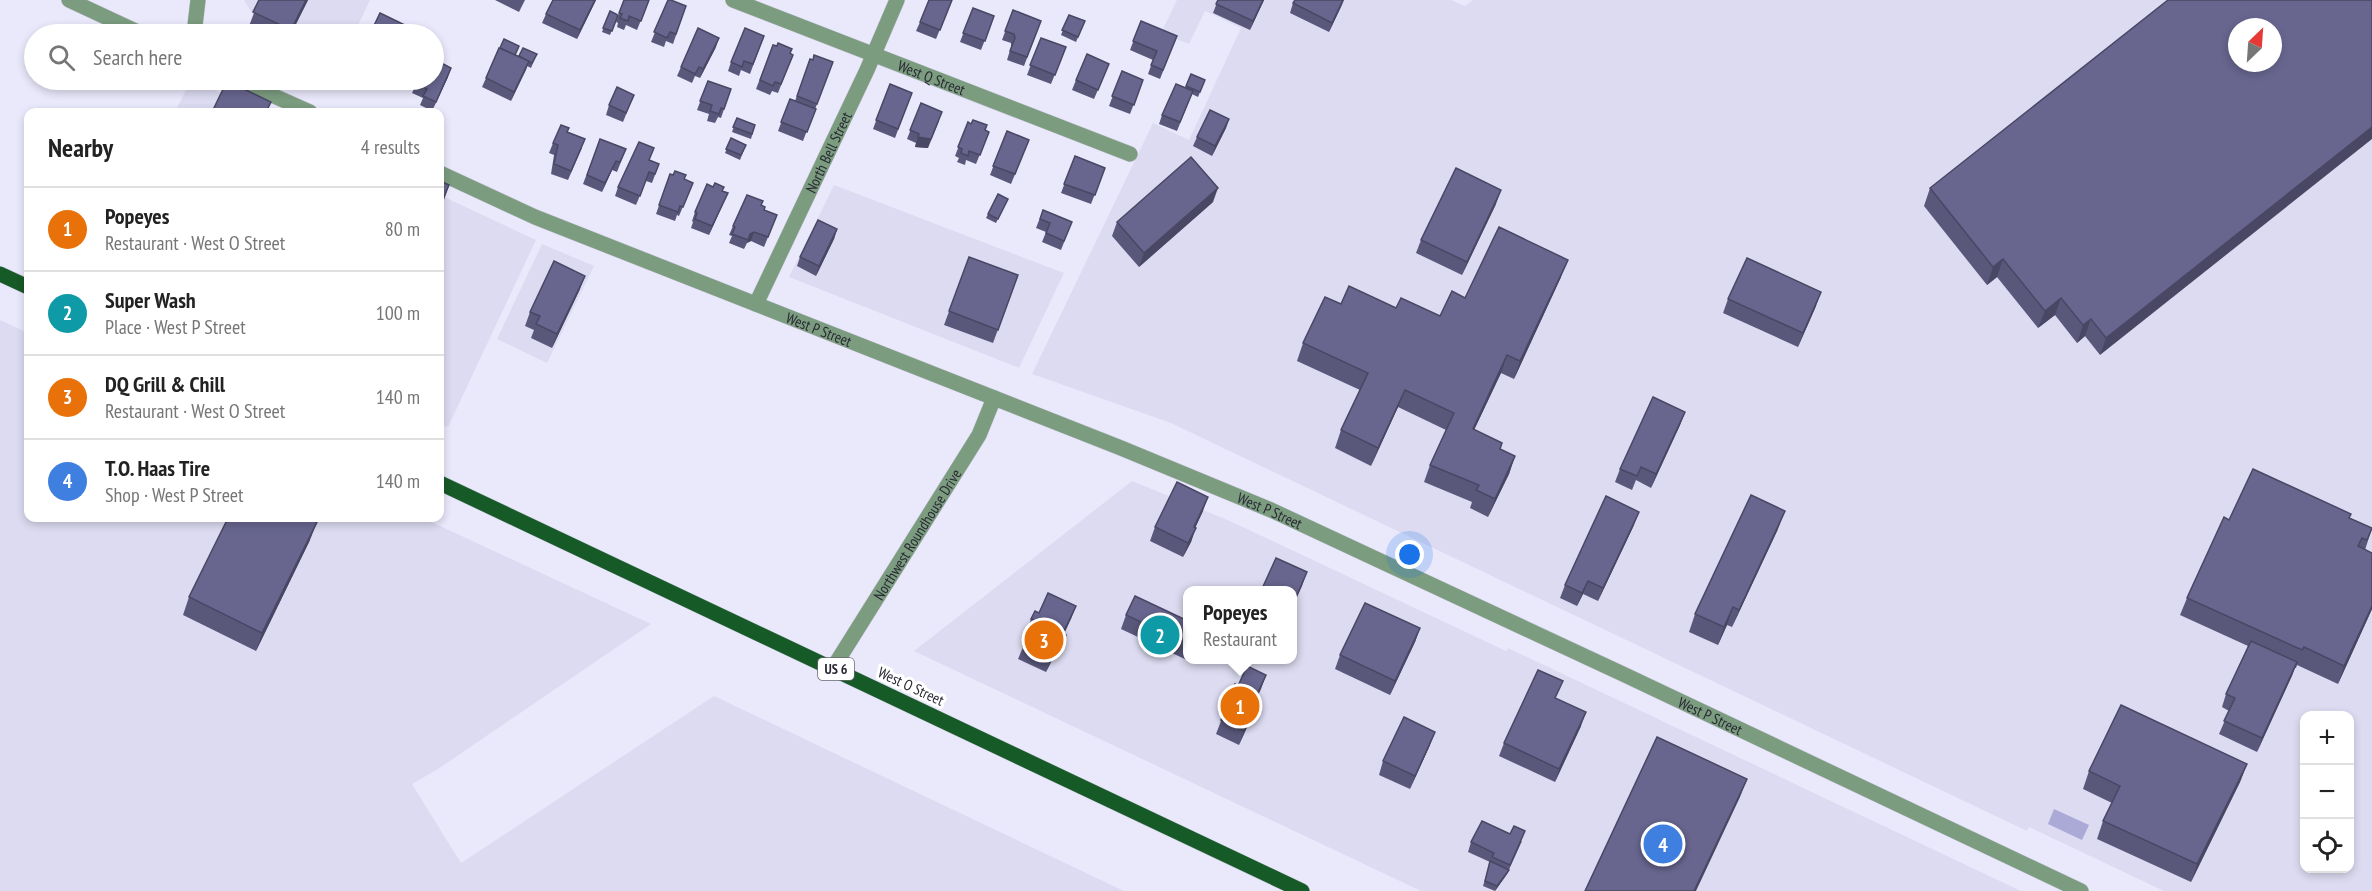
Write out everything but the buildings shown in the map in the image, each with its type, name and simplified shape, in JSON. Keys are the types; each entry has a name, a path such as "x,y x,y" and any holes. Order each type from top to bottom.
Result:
{"main road":[{"path":"0,274 24,285"},
{"name":"West O Street","path":"444,485 1302,891"}],"street":[{"path":"69,0 121,24"},
{"path":"195,24 198,0"},
{"name":"West Q Street","path":"733,0 1130,154"},
{"name":"North Bell Street","path":"756,304 897,0"},
{"path":"260,90 301,108"},
{"name":"West P Street","path":"444,175 535,217 994,398 1260,506 1355,548 2081,891"},
{"name":"Northwest Roundhouse Drive","path":"833,668 979,435 994,398"}],"shaded area":[{"path":"244,0 370,0 359,24 259,24"},
{"path":"1177,0 1451,0 1465,6 1473,0 2372,0 2372,891 2164,891 2029,827 2027,831 1171,423 1032,374 1153,123 1189,140 1241,28 1205,11 1189,44 1161,33"},
{"path":"186,90 214,90 253,108 177,108"},
{"path":"834,185 1064,273 1019,368 789,277"},
{"path":"444,197 536,240 448,427 444,426"},
{"path":"542,244 594,266 547,363 497,339"},
{"path":"0,320 24,331 24,522 432,522 651,624 438,769 412,784 461,863 714,696 1124,891 0,891"},
{"path":"1132,481 1230,521 1506,651 1508,648 2021,891 1421,891 914,651"}],"water":[{"path":"2054,809 2089,825 2082,840 2048,824"}],"place":[{"name":"Super Wash","path":"1160,635"},
{"name":"DQ Grill & Chill","path":"1044,640"},
{"name":"Popeyes","path":"1240,706"},
{"name":"T.O. Haas Tire","path":"1663,844"}]}
